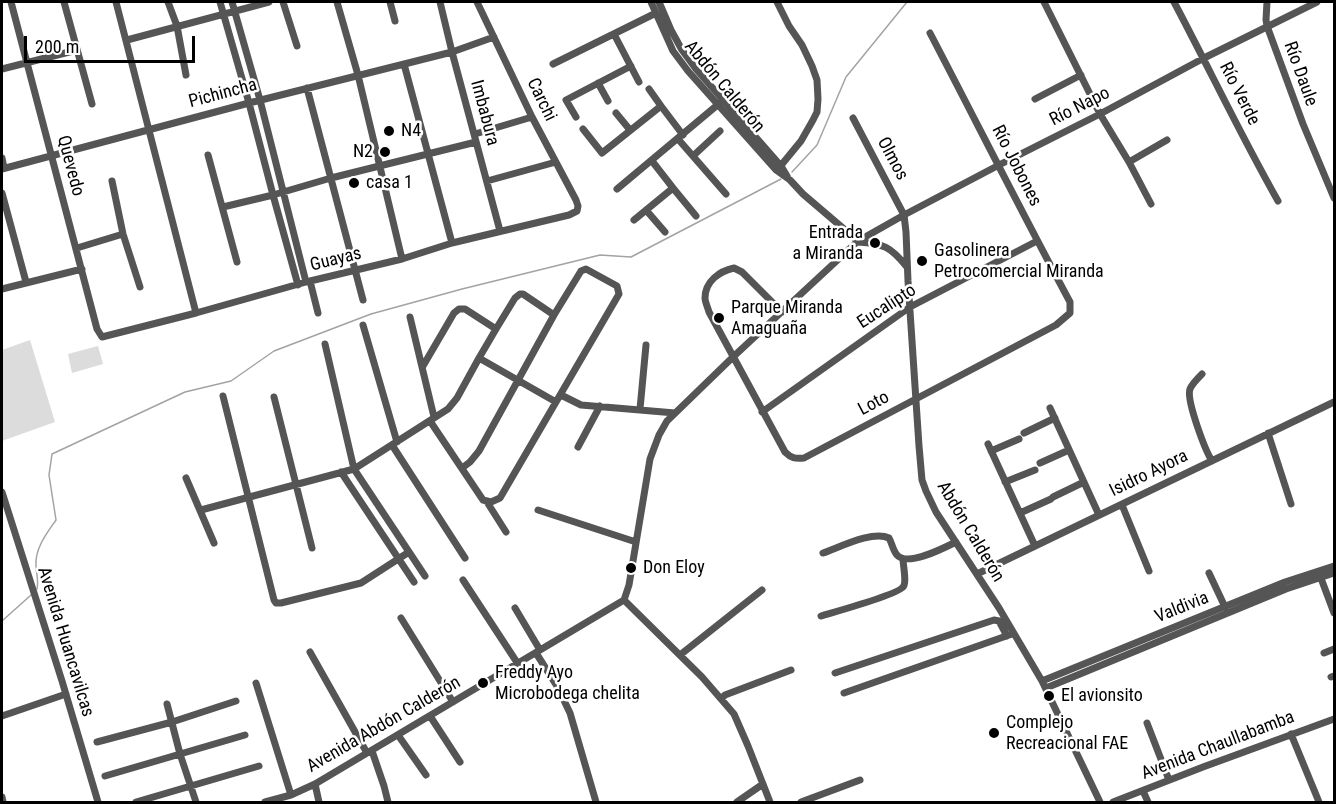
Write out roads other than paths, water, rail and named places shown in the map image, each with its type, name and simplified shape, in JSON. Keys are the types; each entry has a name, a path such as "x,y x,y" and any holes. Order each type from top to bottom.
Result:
{"street":[{"name":"Quevedo","path":"10,2 102,337"},
{"path":"64,2 92,104"},
{"path":"116,2 196,313"},
{"path":"168,2 177,26 186,75"},
{"path":"220,2 298,285"},
{"path":"232,2 261,100 283,192 318,314"},
{"path":"127,40 269,2"},
{"path":"283,2 297,46"},
{"path":"337,2 358,75 378,167 402,259"},
{"path":"390,2 395,21"},
{"name":"Imbabura","path":"440,2 500,231"},
{"name":"Carchi","path":"477,2 532,117 576,200 577,211"},
{"name":"Abdón Calderón","path":"651,2 673,51 803,194 858,242"},
{"name":"Abdón Calderón","path":"660,2 682,50 721,103"},
{"path":"777,2 812,66 817,80 818,99 817,112 801,141 778,168"},
{"path":"1044,2 1100,114 1151,204"},
{"name":"Río Verde","path":"1174,2 1278,201"},
{"path":"1267,2 1267,26"},
{"name":"Río Napo","path":"858,242 999,165 1317,2"},
{"path":"554,64 656,14"},
{"name":"Río Daule","path":"1267,26 1303,124 1335,198"},
{"name":"Río Jobones","path":"930,33 1070,302 1070,313"},
{"path":"614,34 639,82"},
{"name":"Pichincha","path":"3,168 452,52 494,37"},
{"path":"2,69 77,50"},
{"path":"404,64 452,243"},
{"path":"576,117 566,100 631,66"},
{"path":"1035,99 1081,75"},
{"path":"598,83 608,101"},
{"path":"308,88 363,300"},
{"path":"649,89 693,156 726,194"},
{"path":"617,189 721,103"},
{"path":"584,129 602,153 661,106"},
{"path":"616,113 630,130"},
{"path":"475,134 532,117"},
{"name":"Olmos","path":"853,118 904,215"},
{"path":"693,156 720,131"},
{"path":"1129,162 1167,140"},
{"path":"223,207 476,142"},
{"path":"208,155 237,262"},
{"path":"2,159 3,168"},
{"path":"652,161 696,216"},
{"path":"487,181 556,162"},
{"path":"112,181 123,234 140,287"},
{"path":"634,220 673,188"},
{"path":"2,193 26,282"},
{"path":"646,210 665,232"},
{"name":"Guayas","path":"102,337 402,259 452,243 569,215 577,211"},
{"name":"Abdón Calderón","path":"904,215 922,480 936,512 1000,610 1011,635 1044,684 1100,802"},
{"path":"77,248 123,234"},
{"name":"Eucalipto","path":"762,412 910,307 1037,240"},
{"path":"770,802 734,714 680,655 624,600 650,459 667,421 858,242 882,245 896,254 907,267"},
{"name":"Loto","path":"782,312 742,272 734,268 715,276 707,286 705,298 709,312 785,452 797,459 804,458 1056,325 1070,313"},
{"path":"2,289 82,269"},
{"path":"462,468 478,451 554,315 581,272 586,269 617,286 619,294 503,494 496,500 487,502"},
{"path":"201,510 354,469 448,409 515,298 520,294 554,315"},
{"path":"423,366 454,313 459,309 468,310 496,329"},
{"path":"410,317 423,366 432,419 506,532"},
{"path":"363,325 395,444 465,558"},
{"path":"325,344 354,469 425,576"},
{"path":"640,410 646,345"},
{"path":"479,358 559,399 581,405 675,413"},
{"path":"1202,374 1190,389 1189,396 1212,461"},
{"path":"223,396 276,603 361,583 409,552"},
{"path":"274,398 312,548"},
{"name":"Isidro Ayora","path":"976,574 1335,402"},
{"path":"578,447 600,406"},
{"path":"1050,408 1099,515"},
{"path":"1035,546 990,447 1022,436 1054,418"},
{"path":"1268,433 1291,504"},
{"path":"1005,482 1069,450"},
{"path":"341,472 414,582"},
{"path":"186,478 213,543"},
{"path":"1020,513 1084,483"},
{"name":"Avenida Huancavilcas","path":"2,492 98,802"},
{"path":"1122,504 1149,571"},
{"path":"538,510 636,542"},
{"path":"823,553 873,535 889,538 895,554 903,559 921,557 956,542"},
{"path":"821,616 901,590 905,583 903,559"},
{"name":"Valdivia","path":"1044,684 1195,623 1286,590 1335,566"},
{"path":"1209,573 1225,607"},
{"name":"Valdivia","path":"1195,623 1225,607 1285,582 1335,573"},
{"path":"1320,574 1335,613"},
{"path":"464,580 518,664"},
{"path":"680,655 762,590"},
{"name":"Avenida Abdón Calderón","path":"265,802 291,795 315,784 624,600"},
{"path":"515,608 570,713 596,802"},
{"path":"835,673 996,620 1000,610"},
{"path":"401,618 453,702"},
{"path":"844,693 1011,635 996,620"},
{"path":"1324,653 1335,649"},
{"path":"310,652 369,752 384,786 388,802"},
{"path":"721,699 725,695 791,670"},
{"path":"256,683 291,795"},
{"path":"2,716 66,694"},
{"path":"97,742 172,722 236,701"},
{"path":"167,704 196,802"},
{"path":"430,716 460,762"},
{"name":"Avenida Chaullabamba","path":"1113,802 1335,719"},
{"path":"1147,723 1169,780"},
{"path":"1291,734 1319,802"},
{"path":"105,776 245,735"},
{"path":"398,735 426,775"},
{"path":"136,802 259,766"},
{"path":"801,802 860,780"},
{"path":"315,784 319,802"},
{"path":"737,802 763,784"},
{"path":"1143,791 1148,802"},
{"path":"2,797 3,802"}],"waterway":[{"path":"792,172 817,145 846,77 907,2"},
{"path":"37,589 37,553 56,520 49,475 52,454 185,392 231,381 274,351 371,314 600,255 631,257 781,179"},
{"path":"2,621 31,595"}],"place":[{"name":"N4","path":"389,131"},
{"name":"N2","path":"385,152"},
{"name":"casa 1","path":"354,183"},
{"name":"Entrada a Miranda","path":"875,243"},
{"name":"Gasolinera Petrocomercial Miranda","path":"922,261"},
{"name":"Parque Miranda Amaguaña","path":"719,318"},
{"name":"Don Eloy","path":"631,568"},
{"name":"Freddy Ayo Microbodega chelita","path":"483,683"},
{"name":"El avionsito","path":"1049,696"},
{"name":"Complejo Recreacional FAE","path":"994,733"}]}
